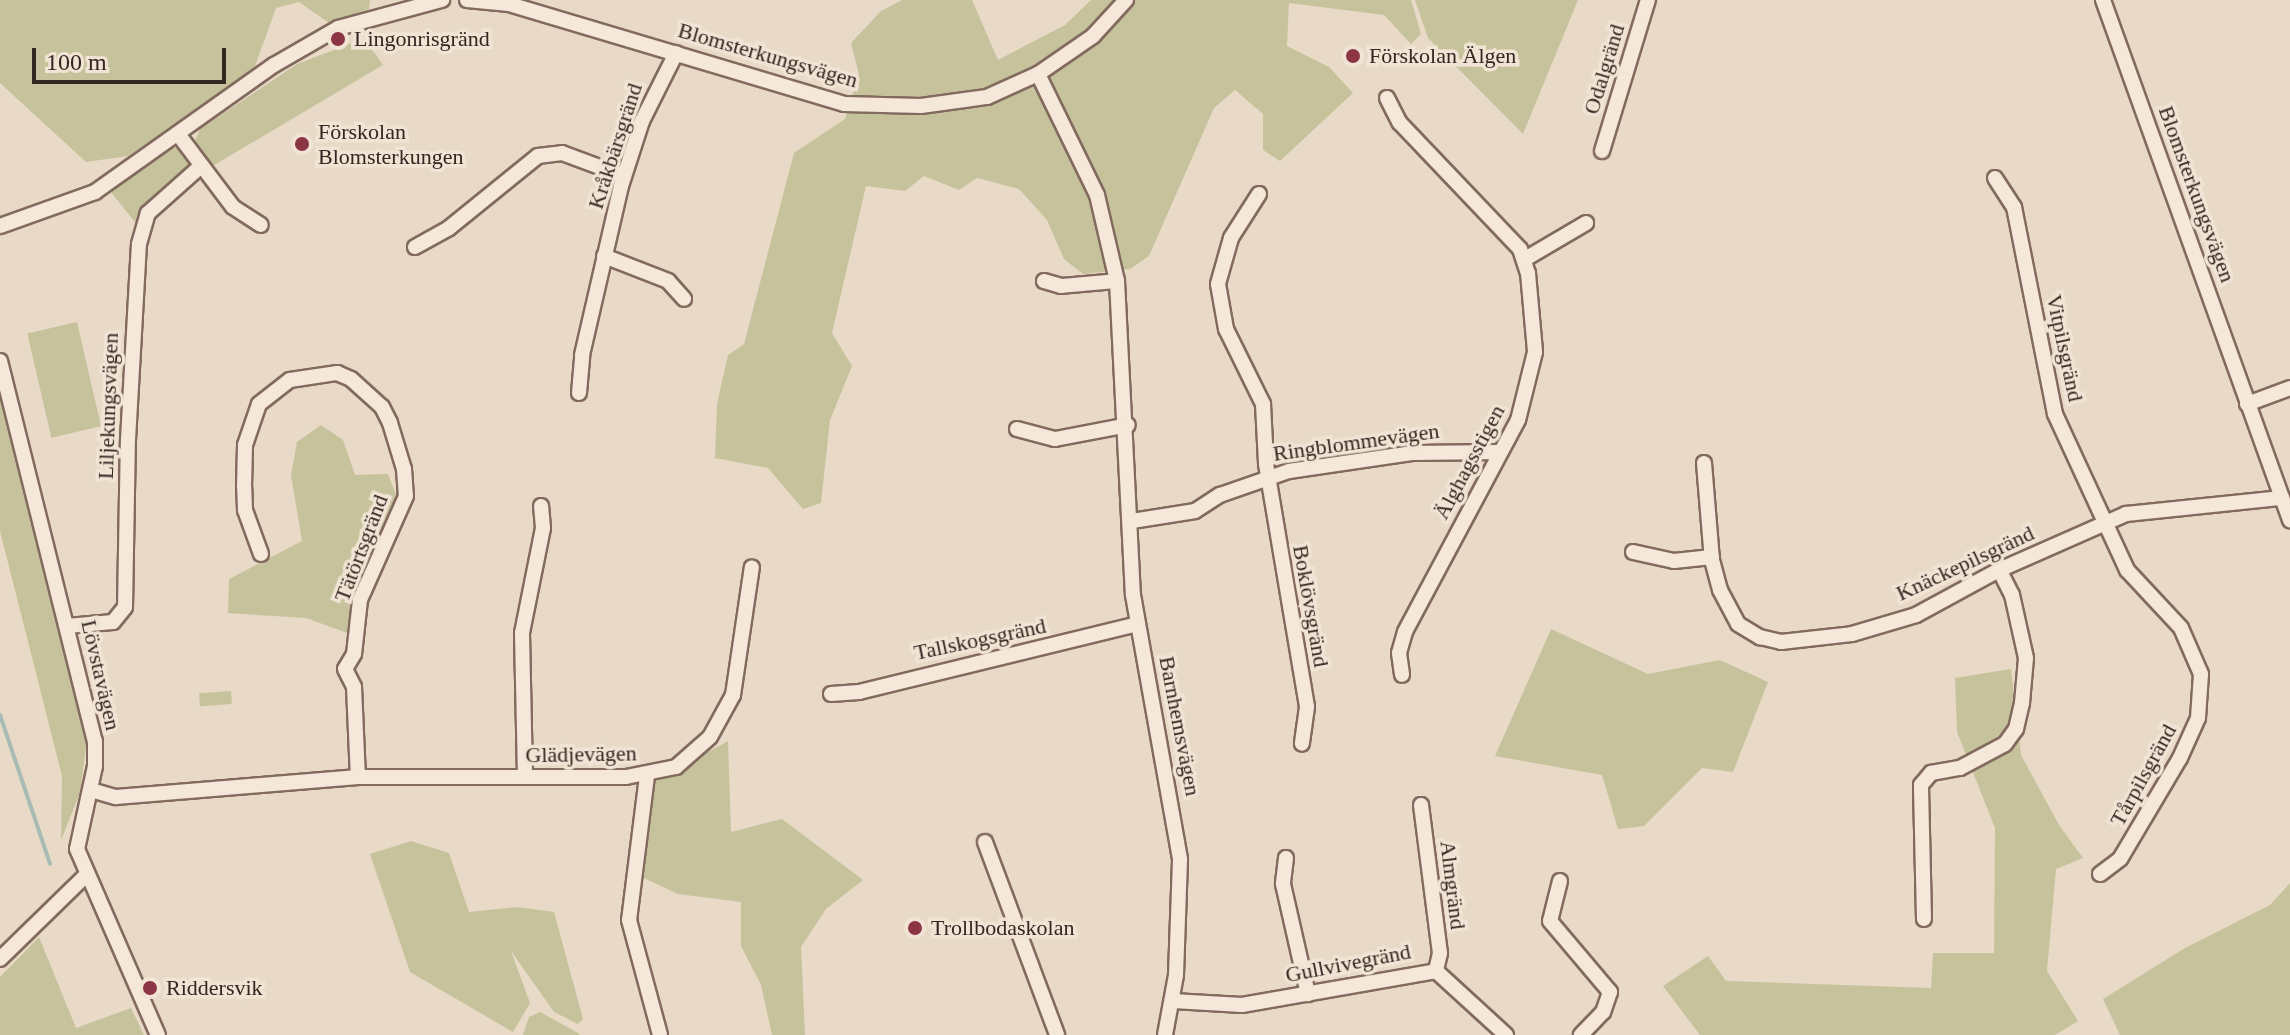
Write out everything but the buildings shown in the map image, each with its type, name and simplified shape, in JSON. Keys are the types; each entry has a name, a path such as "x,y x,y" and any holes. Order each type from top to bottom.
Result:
{"street":[{"path":"0,226 81,199 274,65 338,28 442,0"},
{"name":"Blomsterkungsvägen","path":"476,0 509,4 844,104 957,103 987,97 1038,74 1093,36 1126,0"},
{"name":"Odalgränd","path":"1602,151 1648,0"},
{"name":"Blomsterkungsvägen","path":"2103,0 2290,520"},
{"name":"Kråkbärsgränd","path":"579,393 582,355 624,176 642,121 676,53"},
{"name":"Barnhemsvägen","path":"1038,74 1097,195 1117,281 1138,624 1172,799 1181,876 1173,1001 1165,1035"},
{"path":"1387,98 1400,123 1488,211 1525,259 1586,223"},
{"path":"178,134 233,207 261,225"},
{"path":"415,247 449,228 533,158 562,153 624,176"},
{"name":"Liljekungsvägen","path":"67,626 113,622 125,607 128,440 139,244 148,213 201,166"},
{"name":"Vitpilsgränd","path":"1995,178 2014,207 2055,414 2105,524"},
{"name":"Boklövsgränd","path":"1259,194 1231,238 1218,284 1226,329 1263,404 1268,476 1307,707 1302,744"},
{"path":"604,256 668,281 684,299"},
{"name":"Älghagsstigen","path":"1402,675 1399,653 1405,632 1518,420 1532,376 1534,330 1525,259"},
{"path":"1044,281 1061,286 1117,281"},
{"name":"Lövstavägen","path":"0,361 95,741 91,790 78,831 85,876 158,1035"},
{"name":"Tätörtsgränd","path":"261,554 245,510 244,487 245,445 259,404 290,380 337,373 351,379 382,407 390,423 404,469 406,496 360,600 354,654 345,669 354,687 358,777"},
{"path":"2247,404 2290,388"},
{"path":"1017,429 1055,439 1128,425"},
{"name":"Ringblommevägen","path":"1132,521 1195,511 1268,476 1412,453 1500,452"},
{"name":"Knäckepilsgränd","path":"1704,463 1712,557 1720,590 1738,624 1760,637 1781,642 1852,634 1916,615 1999,570 2105,524 2156,507 2282,498"},
{"path":"525,777 522,633 543,528 541,506"},
{"name":"Tårpilsgränd","path":"2100,874 2120,859 2180,758 2198,718 2203,690 2187,637 2127,570 2105,524"},
{"path":"1633,552 1674,561 1712,557"},
{"name":"Glädjevägen","path":"91,790 116,797 358,777 647,776 693,756 721,721 733,695 752,567"},
{"path":"1924,919 1921,785 1931,773 1960,768 2005,744 2016,729 2022,703 2026,658 2012,595 1999,570"},
{"name":"Tallskogsgränd","path":"831,694 859,692 1138,624"},
{"path":"647,776 629,920 660,1035"},
{"name":"Almgränd","path":"1421,805 1440,953 1436,971"},
{"path":"985,842 1057,1035"},
{"path":"1286,858 1283,884 1308,994"},
{"path":"0,959 85,876"},
{"path":"1560,881 1550,921 1610,992 1603,1012 1581,1035"},
{"name":"Gullvivegränd","path":"1173,1001 1242,1005 1436,971 1506,1035"}],"shaded area":[{"path":"0,0 370,0 369,9 329,23 299,2 276,8 254,69 128,156 86,162 0,83"},
{"path":"902,0 972,0 998,60 1065,25 1091,0 1411,0 1421,34 1411,44 1384,15 1289,3 1287,46 1329,67 1353,93 1280,161 1263,150 1263,114 1235,90 1214,108 1149,256 1130,269 1083,274 1064,259 1047,220 1019,189 977,178 959,190 924,176 905,191 866,186 832,333 852,366 830,420 821,503 803,509 768,468 715,458 717,404 728,355 744,344 794,153 845,119 859,74 851,43 881,11"},
{"path":"1415,0 1578,0 1523,134 1428,38"},
{"path":"352,43 371,48 383,65 211,167 194,143 200,129 297,64"},
{"path":"172,147 182,150 193,167 139,227 110,191"},
{"path":"77,322 101,426 51,438 27,333"},
{"path":"0,390 87,739 80,793 61,840 62,776 0,531"},
{"path":"321,425 343,440 355,475 388,474 396,495 350,634 306,618 228,613 229,579 302,541 291,475 297,442"},
{"path":"1551,629 1648,674 1720,660 1768,682 1733,772 1702,768 1644,826 1618,829 1602,775 1495,756"},
{"path":"2011,669 2021,755 2059,825 2083,858 2056,869 2047,971 2078,1021 2055,1035 1700,1035 1663,986 1708,956 1726,981 1931,988 1933,953 1994,953 1995,828 1957,732 1955,678"},
{"path":"231,691 232,704 200,706 199,693"},
{"path":"728,741 731,832 782,819 863,880 826,909 801,947 805,1035 772,1035 761,985 741,946 741,902 678,894 644,878 653,782"},
{"path":"411,841 449,853 469,912 518,907 554,912 583,1019 578,1024 554,1012 511,951 530,1003 513,1032 410,972 370,854"},
{"path":"2290,883 2290,1035 2120,1035 2103,999 2185,948 2270,905"},
{"path":"39,937 76,1028 131,1008 144,1035 0,1035 0,977"},
{"path":"540,1012 580,1035 523,1035 529,1017"}],"waterway":[{"path":"0,715 50,864"}],"place":[{"name":"Lingonrisgränd","path":"338,39"},
{"name":"Förskolan Älgen","path":"1353,56"},
{"name":"Förskolan Blomsterkungen","path":"302,144"},
{"name":"Trollbodaskolan","path":"915,928"},
{"name":"Riddersvik","path":"150,988"}]}
